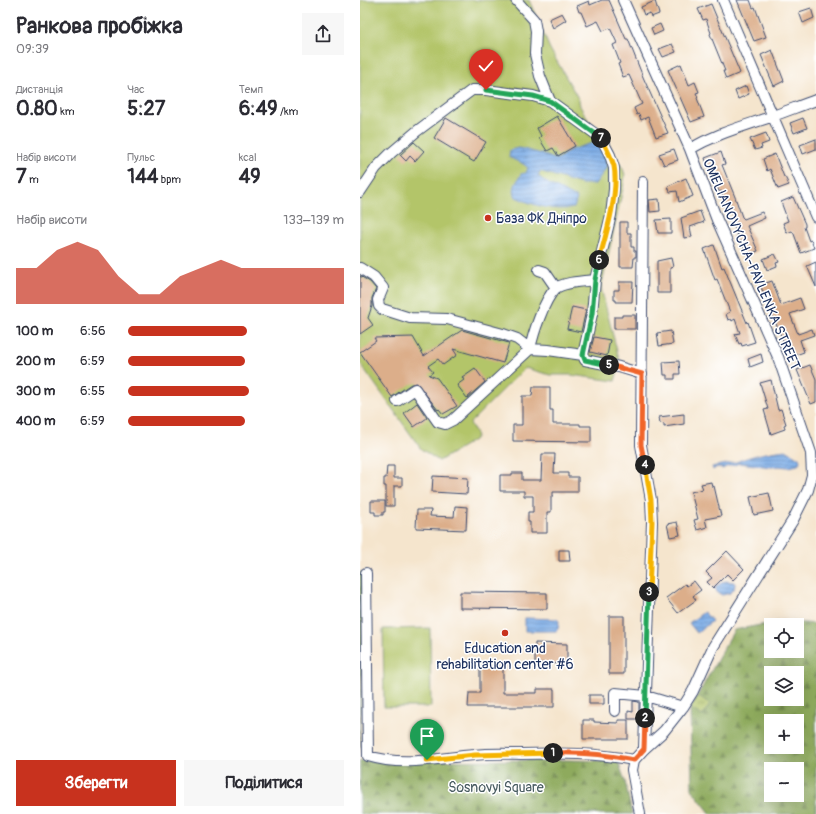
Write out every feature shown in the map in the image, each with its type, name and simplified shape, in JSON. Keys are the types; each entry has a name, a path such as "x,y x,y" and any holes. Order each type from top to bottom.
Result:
{"street":[{"path":"516,0 534,20 536,31 535,54 540,76 550,101"},
{"name":"OMELIANOVYCHA-PAVLENKA STREET","path":"623,0 690,149 717,220 778,357 813,451 812,476 808,490 794,520 713,648 693,691 683,707 664,731 634,760"},
{"path":"723,0 816,217"},
{"path":"360,192 376,168 391,153 417,131 472,90 486,90 533,96 550,101 601,138 610,155 614,168 614,189 611,215 595,280 592,314 583,355 585,360 619,367 642,374"},
{"path":"690,149 709,138 816,100"},
{"path":"643,182 641,445 651,500 652,522 644,749"},
{"path":"360,268 374,277 383,288 378,300 379,306 382,309 410,318 447,319 503,334 517,339 530,349 583,355"},
{"path":"539,270 545,272 556,288"},
{"path":"397,401 415,389 438,422 445,424 453,420 530,349 533,335 548,300 556,288 574,282 595,280"},
{"path":"366,572 364,755 380,760 403,762 475,755 569,753 616,756 634,760 632,770 640,814"},
{"path":"615,711 615,693 646,696 683,707"}],"green space":[{"name":"База ФК Дніпро","path":"360,0 529,0 550,49 579,100 580,106 590,123 604,136 625,175 601,288 620,363 615,381 571,375 550,375 525,368 470,423 477,436 474,440 439,461 421,449 360,363"},
{"path":"360,572 364,573 360,748"},
{"path":"804,623 816,624 816,814 711,814 692,790 690,709 734,630 764,624 764,658 804,658"},
{"path":"430,628 431,707 384,707 383,629"},
{"path":"699,696 710,704 702,716 690,708"},
{"name":"Sosnovyi Square","path":"360,761 618,761 625,781 632,814 360,814"}],"water":[{"path":"596,142 604,152 607,167 595,184 581,184 540,171 538,176 547,183 577,198 574,208 559,209 544,207 516,197 514,191 515,186 521,174 526,173 528,168 524,164 509,157 510,150 519,148 558,159 570,150"},
{"path":"786,450 799,458 800,461 798,465 788,467 772,467 739,463 723,469 717,467 713,470 712,467 734,463 748,457 761,454"},
{"path":"725,581 734,582 734,589 730,593 722,595 717,592 715,587"},
{"path":"704,612 712,621 697,633 689,623"},
{"path":"525,618 557,619 559,621 558,629 556,631 525,631"}],"building":[{"path":"602,0 609,0 626,39 628,39 668,133 656,137 648,117 641,120 639,114 637,115 634,108 642,104 629,75 623,77 618,64 620,63 613,45 617,43 610,28 603,31 598,21 587,26 581,12 579,12 577,6 589,1 590,5"},
{"path":"737,0 750,0 753,8 755,7 766,37 754,41"},
{"path":"655,1 659,14 651,17 650,13 644,15 641,7"},
{"path":"711,4 740,73 726,79 723,71 725,71 710,34 711,33 706,19 703,20 698,9"},
{"path":"811,8 814,18 803,23 799,12"},
{"path":"562,13 566,20 553,28 549,19"},
{"path":"660,24 663,31 654,35 651,28"},
{"path":"672,44 676,52 663,57 659,49"},
{"path":"772,50 784,81 774,86 761,55"},
{"path":"681,64 689,85 695,82 699,92 696,93 697,98 704,117 691,122 668,70"},
{"path":"746,86 749,94 738,99 735,91"},
{"path":"557,116 575,146 558,156 553,148 547,151 539,138 541,136 537,128"},
{"path":"446,118 486,142 474,162 434,138"},
{"path":"803,118 807,128 794,133 790,123"},
{"path":"766,133 769,142 761,145 762,148 755,150 750,139"},
{"path":"816,139 816,149 803,154 800,145"},
{"path":"414,142 424,151 415,161 410,156 406,161 400,155"},
{"path":"674,149 678,160 664,165 659,154"},
{"path":"721,152 725,164 722,165 742,217 744,219 762,212 765,218 747,226 758,251 750,254 748,252 746,253 741,241 738,243 736,237 738,236 732,221 734,221 730,208 726,210 721,191 719,192 714,178 712,179 705,158"},
{"path":"775,154 784,177 789,185 778,189 770,169 767,171 763,159"},
{"path":"686,178 693,196 679,202 677,191 670,192 668,186"},
{"path":"793,197 805,224 804,227 809,241 811,240 814,248 801,253 794,234 792,231 787,233 783,223 788,221 781,202"},
{"path":"659,199 660,211 650,212 649,200"},
{"path":"700,211 704,222 690,227 692,237 684,238 681,218"},
{"path":"671,219 671,233 658,233 656,220"},
{"path":"620,222 627,222 627,233 631,233 631,247 634,247 634,251 636,251 633,267 620,267"},
{"path":"714,245 722,268 724,267 755,342 742,346 741,343 739,344 735,334 740,333 735,319 732,321 731,319 728,320 726,314 730,312 717,279 715,280 704,249"},
{"path":"775,254 779,262 776,263 777,266 767,270 763,259"},
{"path":"671,258 673,267 670,268 670,293 657,293 657,261"},
{"path":"816,262 816,287 807,266"},
{"path":"360,276 370,282 376,289 372,298 372,306 368,318 373,325 360,334"},
{"path":"772,281 781,305 800,298 804,309 790,314 798,334 812,329 814,335 800,340 804,352 790,357 769,307 771,307 760,285"},
{"path":"619,282 633,282 632,302 616,302 616,300 614,300 614,290 619,290"},
{"path":"572,307 586,310 581,332 567,329"},
{"path":"622,315 635,315 635,329 614,329 614,317 622,317"},
{"path":"462,330 509,343 503,363 453,349 457,355 443,365 438,359 428,366 433,372 429,375 437,378 457,406 443,414 439,409 438,410 417,383 411,384 392,397 360,352 376,341 374,338 413,337 424,356"},
{"path":"671,331 673,344 659,346 657,333"},
{"path":"594,337 610,340 607,356 590,352"},
{"path":"761,354 763,362 750,367 748,359"},
{"path":"679,361 680,374 675,374 675,379 667,379 667,375 664,375 663,362"},
{"path":"810,365 816,379 816,402 811,404 797,370"},
{"path":"475,368 485,382 467,398 457,385 464,380 462,377"},
{"path":"771,380 778,410 781,409 786,424 784,425 785,429 771,434 764,410 768,409 760,383"},
{"path":"533,387 550,387 550,410 553,410 553,424 580,424 580,426 591,426 591,442 513,441 513,425 522,425 522,396 532,396"},
{"path":"417,403 427,418 414,427 404,413"},
{"path":"684,414 684,424 664,427 664,424 660,423 659,417"},
{"path":"542,454 555,454 554,473 568,473 568,477 578,477 578,492 553,492 553,496 551,496 551,512 547,512 547,533 530,533 528,512 533,512 533,496 524,496 524,491 500,491 500,475 522,473 522,480 541,480"},
{"path":"387,466 394,466 394,478 402,478 402,486 394,486 394,506 386,506 386,486 384,486 384,478 386,478"},
{"path":"433,476 468,478 467,494 432,492"},
{"path":"711,482 712,487 714,486 721,516 705,519 707,527 697,530 694,520 698,519 691,492 703,489 701,484"},
{"path":"769,493 773,511 754,515 750,497"},
{"path":"371,501 385,501 385,512 383,512 383,515 375,515 375,512 371,512"},
{"path":"455,506 467,507 466,530 416,528 417,510 431,510 430,516 454,517"},
{"path":"677,522 680,535 670,537 667,524"},
{"path":"559,550 569,550 570,561 559,561"},
{"path":"727,551 744,569 733,580 727,574 713,588 707,582 712,578 706,572"},
{"path":"694,581 701,590 693,596 696,600 678,613 666,598 685,584 687,586"},
{"path":"460,592 547,593 547,609 460,608"},
{"path":"609,616 624,616 624,674 609,674"},
{"path":"535,643 567,644 567,664 535,663"},
{"path":"480,668 503,668 503,693 537,693 537,689 554,689 554,707 468,707 469,693 480,693"},
{"path":"589,695 604,695 604,704 589,704"},
{"path":"633,701 639,702 639,719 628,719 628,711 633,712"},
{"path":"583,720 618,723 618,720 628,720 628,739 583,739"}],"place":[{"name":"База ФК Дніпро","path":"488,218"},
{"name":"Education and rehabilitation center #6","path":"505,633"}],"route":[{"path":"427,760 475,755 569,753 616,756 634,760 644,749 652,522 651,500 641,445 642,374 619,367 585,360 583,355 592,314 595,280 611,215 614,189 614,168 610,155 601,138 550,101 533,96 486,90"}]}
